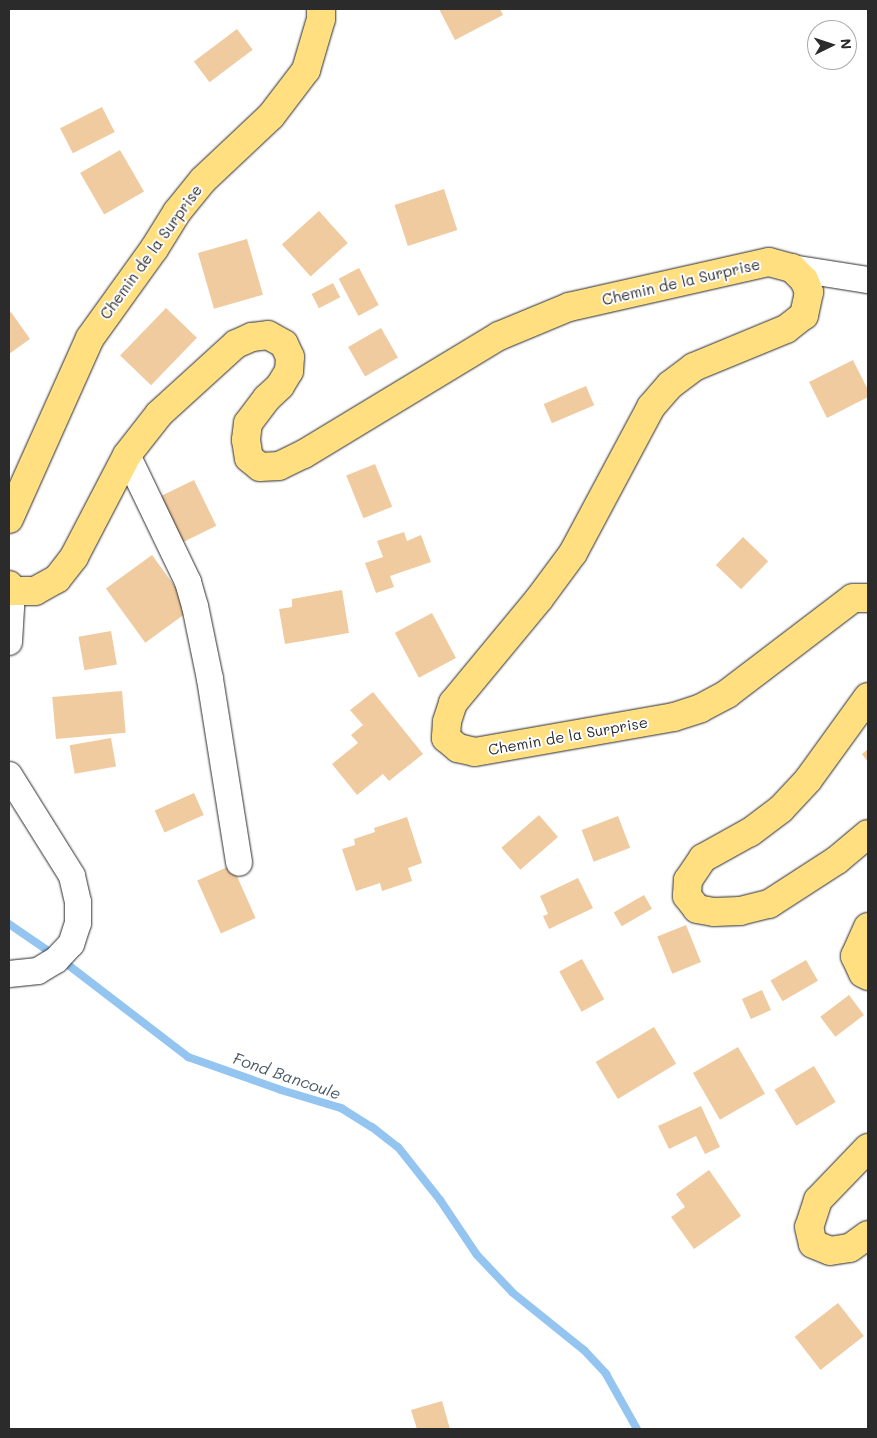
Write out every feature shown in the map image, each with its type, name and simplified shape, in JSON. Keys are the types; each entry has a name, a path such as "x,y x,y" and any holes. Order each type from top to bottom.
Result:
{"main road":[{"name":"Chemin de la Surprise","path":"9,519 90,338 154,249 177,212 203,180 271,116 306,70 321,19 321,9"},
{"name":"Chemin de la Surprise","path":"11,588 35,591 57,579 74,557 127,455 159,414 236,344 252,337 268,335 284,344 290,357 289,371 280,386 267,398 248,423 246,440 249,458 260,467 279,466 304,454 499,336 570,308 769,262 792,268 804,280 809,292 804,315 786,330 694,367 670,386 651,408 572,553 539,598 453,703 447,722 446,738 458,748 475,752 674,717 701,708 727,694 853,598 868,598"},
{"path":"868,697 808,780 781,809 750,832 703,858 688,880 687,896 697,909 714,912 740,911 769,904 837,860 868,834"},
{"path":"868,927 856,956 863,973 868,976"},
{"path":"868,1148 818,1200 809,1227 813,1244 830,1251 850,1248 868,1235"}],"street":[{"path":"792,268 868,280"},
{"path":"127,455 188,582 195,606 210,679 239,863"},
{"path":"9,642 11,588"},
{"path":"9,775 72,876 78,902 78,923 70,944 56,960 38,971 9,974"}],"building":[{"path":"439,9 500,9 503,15 455,40"},
{"path":"237,29 253,50 210,82 194,61"},
{"path":"102,107 115,132 73,153 60,128"},
{"path":"120,150 144,192 104,215 80,173"},
{"path":"444,189 457,230 408,246 395,205"},
{"path":"319,211 348,243 311,276 282,244"},
{"path":"247,239 263,295 214,309 198,253"},
{"path":"359,268 379,305 358,316 339,279"},
{"path":"333,283 340,297 319,308 312,294"},
{"path":"166,308 197,338 151,385 120,355"},
{"path":"11,312 30,339 9,354 9,314"},
{"path":"381,328 398,357 365,376 348,347"},
{"path":"853,360 868,390 868,397 827,418 809,382"},
{"path":"586,386 594,405 552,423 544,404"},
{"path":"375,464 392,507 363,518 346,476"},
{"path":"194,480 216,526 178,545 155,499"},
{"path":"404,532 407,541 421,535 431,562 390,576 394,587 376,593 365,563 383,557 377,541"},
{"path":"743,537 768,561 741,589 716,565"},
{"path":"152,555 191,609 145,643 106,589"},
{"path":"342,590 349,633 285,644 279,609 292,607 292,599"},
{"path":"432,613 456,658 419,678 395,633"},
{"path":"111,631 117,664 84,670 79,637"},
{"path":"122,691 126,733 56,739 52,697"},
{"path":"373,692 423,754 389,781 383,774 357,795 332,764 358,743 351,735 363,725 350,710"},
{"path":"111,738 116,767 75,774 70,745"},
{"path":"868,749 868,762 862,754"},
{"path":"194,793 204,815 164,832 155,810"},
{"path":"539,815 558,837 520,870 501,848"},
{"path":"618,816 630,848 594,862 582,830"},
{"path":"407,817 422,863 408,868 412,881 382,891 380,883 356,891 342,849 355,845 354,839 375,832 374,828"},
{"path":"232,865 256,918 221,933 197,880"},
{"path":"578,878 593,908 549,929 543,916 548,914 540,896"},
{"path":"644,895 652,909 622,926 614,912"},
{"path":"686,925 701,962 672,974 657,937"},
{"path":"582,959 604,999 582,1012 559,972"},
{"path":"806,960 818,981 782,1001 770,980"},
{"path":"762,990 771,1010 751,1019 742,999"},
{"path":"849,995 864,1015 835,1037 820,1017"},
{"path":"654,1027 676,1064 618,1099 596,1062"},
{"path":"738,1047 765,1094 720,1120 693,1073"},
{"path":"814,1066 836,1102 796,1126 775,1090"},
{"path":"701,1106 720,1147 705,1154 696,1136 669,1149 658,1126"},
{"path":"709,1170 741,1216 694,1249 671,1217 685,1207 676,1194"},
{"path":"838,1303 864,1336 821,1370 795,1337"},
{"path":"442,1401 450,1429 417,1429 411,1410"}],"waterway":[{"name":"Fond Bancoule","path":"9,924 63,961 188,1057 281,1090 341,1108 372,1127 398,1147 440,1200 477,1255 513,1293 584,1350 606,1374 637,1429"}]}
